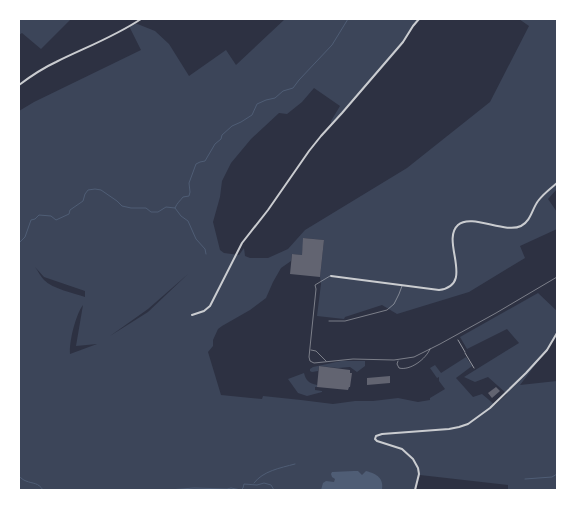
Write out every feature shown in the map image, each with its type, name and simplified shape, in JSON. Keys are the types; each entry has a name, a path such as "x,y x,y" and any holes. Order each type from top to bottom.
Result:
{"street":[{"path":"19,84 38,71 140,19"},
{"path":"192,315 204,311 210,306 242,243 285,187 309,151 403,42 419,19"},
{"path":"331,276 439,290 451,286 455,281 456,273 453,240 457,226 465,222 474,222 512,228 519,227 528,220 540,198 557,182"},
{"path":"415,490 419,474 413,459 402,450 377,441 375,439 376,436 459,427 468,424 490,408 520,379 547,350 557,332"}],"lane":[{"path":"331,276 315,285 309,357 312,363 316,364 362,358 399,359 414,357 496,314 557,277"},
{"path":"329,321 345,321 387,310 394,304 402,285"},
{"path":"399,359 397,363 399,368 407,368 427,355 430,349"},
{"path":"309,350 316,351 327,362"}],"path":[{"path":"458,340 474,368"}],"shaded area":[{"path":"19,19 71,19 41,49 22,33 19,35"},
{"path":"285,19 421,19 399,49 331,126 331,121 340,106 314,88 302,102 287,114 279,113 251,139 231,163 222,181 213,222 220,250 224,253 239,255 244,248 245,256 250,258 268,258 288,249 305,230 407,168 490,102 529,26 519,19 557,19 557,189 548,199 557,212 557,229 520,246 525,258 469,292 397,314 382,305 345,317 344,319 317,316 324,240 304,238 302,255 292,254 291,261 281,268 266,298 218,329 213,340 213,346 208,352 221,395 262,399 263,396 333,404 398,398 418,402 430,400 430,398 445,389 439,381 439,377 437,378 430,368 435,365 441,373 466,357 472,366 456,378 473,397 482,394 495,405 507,394 488,377 475,382 464,377 519,343 507,329 467,349 460,337 538,293 557,311 557,336 520,385 557,381 557,490 508,490 508,485 420,475 416,490 19,490 19,111 141,50 129,26 135,23 155,31 169,44 189,76 226,50 236,65","holes":["35,267 44,277 85,291 85,297 48,283","188,274 148,312 110,336 148,309","83,305 76,346 97,344 70,354 72,335"]},
{"path":"341,361 365,361 365,366 357,372 350,367 319,366 318,371 310,371 313,367"},
{"path":"304,373 308,381 317,385 315,390 322,392 307,396 298,393 288,379"},
{"path":"358,471 362,475 366,471 376,475 382,482 382,490 321,490 323,483 326,481 334,482 335,479 332,477 332,472"}],"building":[{"path":"303,238 324,240 320,277 290,274 292,254 302,255"},
{"path":"319,366 350,370 350,373 352,373 348,390 317,387"},
{"path":"390,376 390,383 367,385 367,378"},
{"path":"496,387 500,391 492,398 488,393"}],"waterway":[{"path":"19,243 25,237 31,220 39,215 51,216 56,220 69,214 70,210 83,201 88,190 101,190 122,206 131,208 146,208 151,212 158,212 166,207 175,208 183,197 189,196 189,183 196,164 205,161 222,135 232,126 252,115 257,104 275,98 283,91 293,88 332,45 348,19"},
{"path":"175,208 188,221 196,239 205,249 206,254"},
{"path":"254,483 267,473 295,464"},
{"path":"525,479 552,477 557,474"},
{"path":"19,476 25,481 37,484 43,490"},
{"path":"169,490 194,488 231,488 241,490 244,484 257,485 264,483 271,485 274,490"}]}
